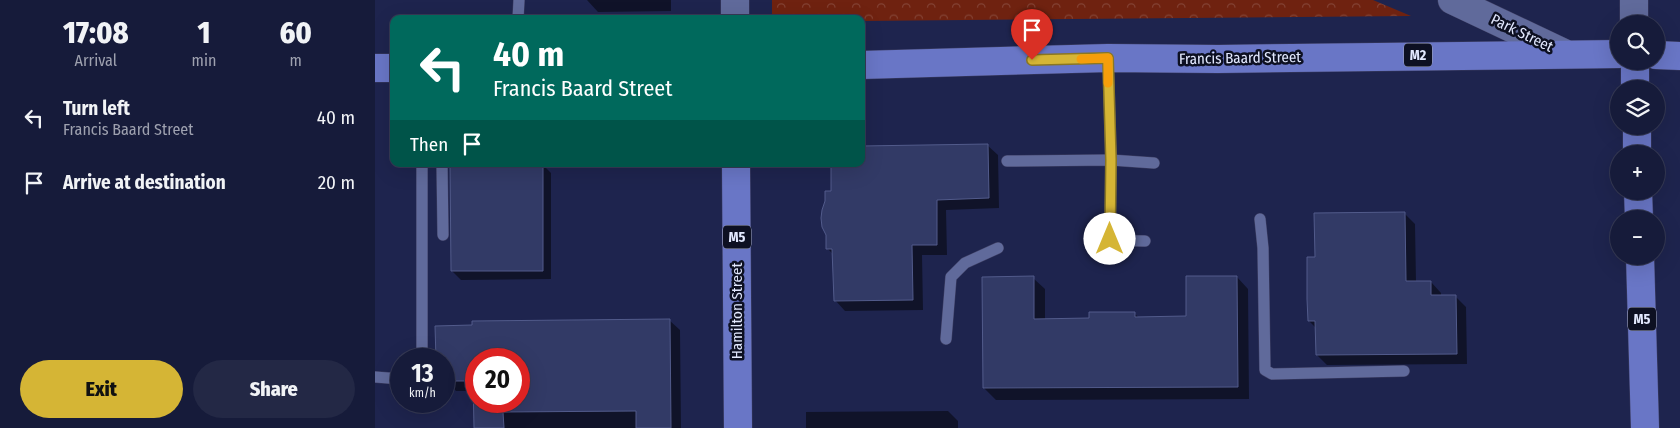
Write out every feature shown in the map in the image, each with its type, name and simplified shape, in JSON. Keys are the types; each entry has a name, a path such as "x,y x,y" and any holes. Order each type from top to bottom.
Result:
{"main road":[{"name":"Francis Baard Street","path":"865,64 1108,58 1218,59 1610,54"},
{"path":"1665,55 1680,56"},
{"path":"375,68 390,68"},
{"name":"Hamilton Street","path":"736,167 738,428"},
{"name":"M5","path":"1640,265 1645,428"}],"street":[{"path":"735,0 735,15"},
{"name":"Park Street","path":"1452,0 1564,53"},
{"path":"1634,0 1634,15"}],"lane":[{"path":"518,15 519,0"},
{"path":"1108,58 1111,160 1110,239"},
{"path":"1007,161 1111,160 1154,164"},
{"path":"422,167 422,348"},
{"path":"442,167 443,235"},
{"path":"1260,219 1263,248 1265,370 1272,374 1404,370"},
{"path":"1091,240 1145,241"},
{"path":"946,339 951,277 965,263 998,248"},
{"path":"375,378 390,379"}],"green space":[{"path":"772,0 1373,0 1411,16 865,21 865,15 772,15"}],"building":[{"path":"988,144 989,198 937,200 937,245 912,245 913,300 834,301 832,249 826,249 826,235 822,227 821,218 825,191 831,191 831,167 865,167 865,146"},
{"path":"450,167 543,167 543,271 451,271"},
{"path":"1405,212 1406,281 1431,281 1431,295 1456,295 1457,354 1316,355 1315,321 1308,321 1307,299 1307,257 1315,257 1314,213"},
{"path":"1034,276 1034,319 1089,318 1089,312 1135,312 1135,317 1186,316 1186,276 1237,276 1238,387 983,388 982,277"},
{"path":"670,319 671,428 636,428 636,411 530,412 530,348 465,348 465,381 455,381 455,348 436,348 435,326 472,325 472,321"},
{"path":"474,413 503,413 504,428 474,428"}],"slow traffic":[{"path":"1081,59 1108,58 1108,83"}],"route":[{"path":"1032,60 1108,58 1111,160 1110,239"}]}
